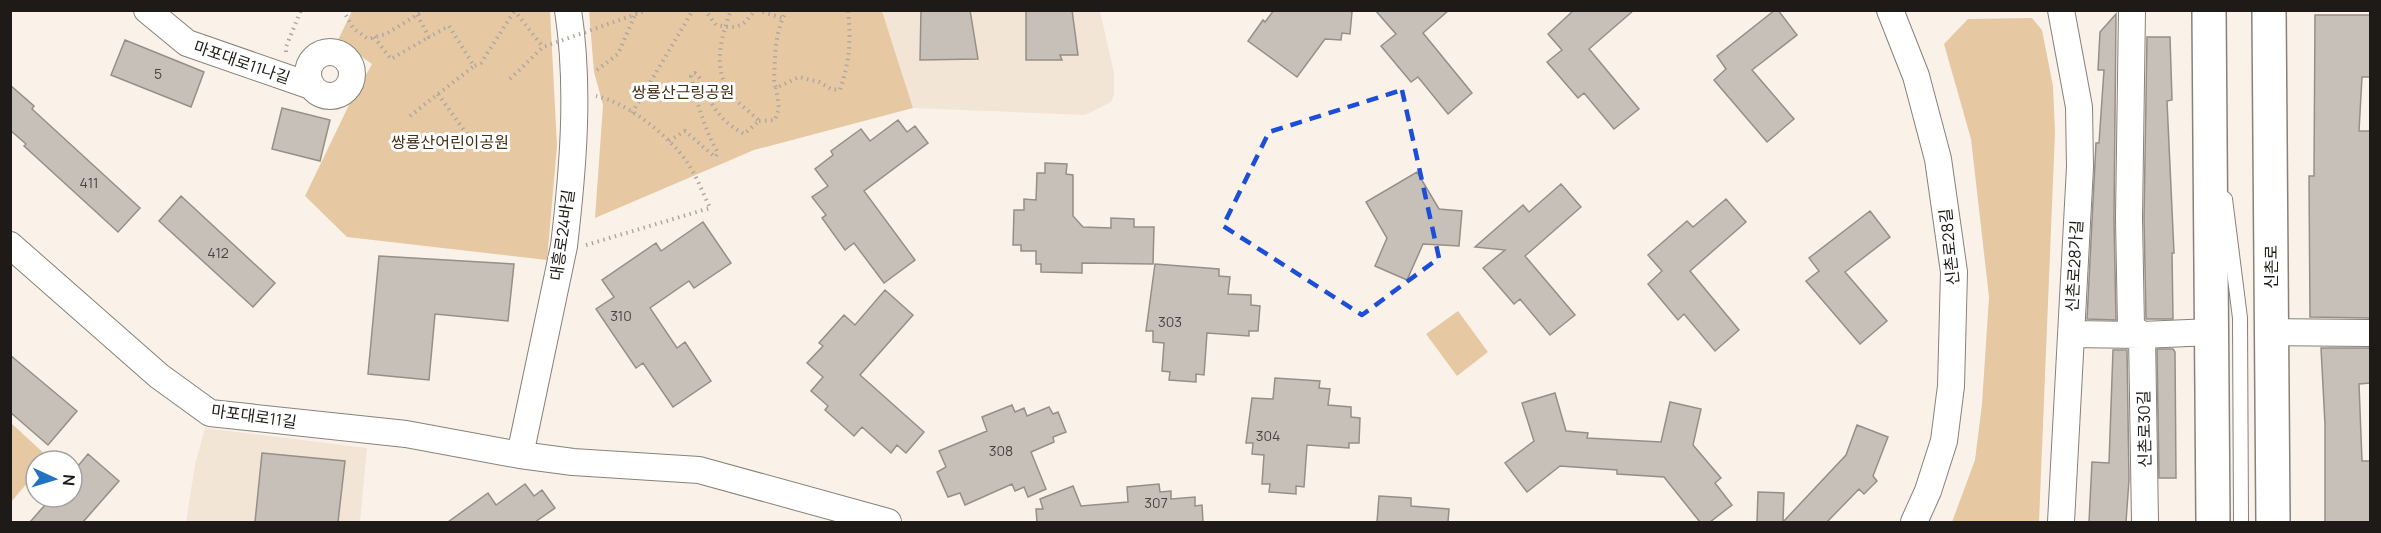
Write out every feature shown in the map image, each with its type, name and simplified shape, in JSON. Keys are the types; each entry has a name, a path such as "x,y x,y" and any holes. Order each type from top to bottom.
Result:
{"main road":[{"path":"2209,10 2213,522"},
{"name":"신촌로","path":"2269,10 2273,522"}],"street":[{"name":"마포대로11나길","path":"147,10 187,43 311,86"},
{"name":"대흥로24바길","path":"520,455 564,246 574,84 568,10"},
{"name":"신촌로28길","path":"1890,10 1916,76 1938,159 1954,272 1952,386 1944,441 1928,491 1914,522"},
{"name":"신촌로28가길","path":"2061,10 2079,107 2080,167 2061,522"},
{"path":"2132,10 2128,218 2131,327 2142,335"},
{"name":"마포대로11길","path":"10,245 159,376 210,413 406,434 520,455 573,462 699,470 888,522"},
{"path":"2071,334 2142,335 2212,332"},
{"path":"2271,332 2370,333"},
{"name":"신촌로30길","path":"2142,335 2145,522"}],"lane":[{"path":"2209,72 2240,318 2241,522"}],"path":[{"path":"343,10 352,28 368,39 386,34 425,10"},
{"path":"410,116 481,63 514,10 543,47"},
{"path":"574,84 618,54 638,10"},
{"path":"510,79 543,47 648,10"},
{"path":"632,113 693,10"},
{"path":"730,10 722,34 718,62 725,82 735,99 759,121"},
{"path":"708,14 716,25 732,28 745,24 756,10 782,18"},
{"path":"669,141 685,131 715,157 718,153 706,131 698,107 691,76 695,73 702,79 720,117 744,134 759,121 775,120 779,108 774,83 776,40 782,18 787,10"},
{"path":"776,88 799,77 840,90 848,68 851,41 848,10"},
{"path":"286,77 288,68 286,47 299,11"},
{"path":"417,15 429,37"},
{"path":"374,37 391,59 449,26 474,66"},
{"path":"564,246 584,246 710,208 687,162 669,141 632,113 574,84"},
{"path":"438,94 476,147"}],"highlighted area":[{"path":"1402,90 1439,258 1362,315 1223,226 1269,132"}],"shaded area":[{"path":"882,11 1100,11 1114,73 1114,95 1111,102 1085,115 913,108"},
{"path":"205,428 367,448 360,522 186,522 195,465"}],"green space":[{"name":"쌍룡산어린이공원","path":"352,11 550,11 557,146 547,260 347,237 305,196 348,107 372,64 338,40"},
{"name":"쌍룡산근링공원","path":"589,11 882,11 913,108 754,150 595,218 603,105 594,72"},
{"path":"2032,18 2042,30 2053,86 2055,132 2039,522 1952,522 1975,460 1982,404 1989,297 1971,139 1944,44 1968,19"},
{"path":"1458,311 1488,352 1457,376 1426,334"},
{"path":"11,423 39,449 24,449 24,487 11,502"}],"building":[{"path":"921,10 970,10 978,59 920,60"},
{"path":"1026,10 1072,10 1078,55 1060,55 1062,60 1026,60"},
{"path":"1274,10 1345,10 1352,12 1350,34 1342,33 1341,40 1325,39 1297,77 1248,41 1263,20 1265,22"},
{"path":"1375,10 1449,10 1423,33 1472,93 1448,114 1418,77 1411,82 1381,46 1396,34"},
{"path":"1574,10 1634,10 1589,49 1639,109 1614,129 1584,93 1578,98 1547,62 1562,50 1548,34"},
{"path":"1775,10 1778,10 1797,35 1752,70 1794,119 1767,142 1714,80 1726,69 1717,56"},
{"path":"2116,14 2114,218 2116,320 2087,319 2096,143 2099,143 2104,70 2098,70 2100,32"},
{"path":"2315,15 2370,15 2370,77 2362,77 2359,131 2370,131 2370,318 2310,317 2309,176 2314,176"},
{"path":"2147,37 2170,37 2172,100 2167,101 2174,253 2172,253 2173,319 2146,319 2144,218"},
{"path":"125,40 204,72 191,107 111,75"},
{"path":"10,85 34,106 32,109 140,208 118,232 24,146 26,144 10,130"},
{"path":"282,108 330,120 320,161 272,149"},
{"path":"898,120 907,132 915,126 928,143 864,191 915,260 884,283 854,243 845,250 822,218 826,215 812,197 828,186 815,169 833,155 831,151 861,129 870,141"},
{"path":"1045,163 1067,164 1066,174 1073,175 1073,216 1083,227 1111,228 1111,218 1134,219 1134,227 1154,227 1153,264 1082,263 1082,273 1041,272 1041,264 1036,264 1036,251 1021,251 1021,245 1013,245 1014,210 1024,210 1024,199 1036,200 1037,173 1045,173"},
{"path":"1417,172 1439,209 1462,211 1459,246 1423,244 1407,280 1375,266 1387,238 1366,202"},
{"path":"1561,184 1581,207 1525,256 1575,315 1550,335 1520,299 1514,304 1483,268 1505,250 1475,247 1523,205 1529,212"},
{"path":"181,196 275,283 253,307 159,221"},
{"path":"1726,199 1746,222 1690,271 1739,330 1715,351 1684,314 1678,320 1648,284 1662,271 1648,255 1687,221 1693,227"},
{"path":"1870,211 1890,237 1845,272 1887,321 1860,344 1806,281 1819,271 1809,258"},
{"path":"703,222 731,263 694,288 689,281 650,308 677,348 685,342 711,381 673,407 643,363 636,368 596,309 614,297 602,280 656,243 661,251"},
{"path":"379,256 514,264 508,321 435,314 429,380 368,374"},
{"path":"1155,264 1219,269 1219,276 1230,277 1228,294 1251,295 1251,305 1260,306 1258,331 1249,331 1249,336 1207,333 1204,375 1196,374 1196,382 1169,380 1170,372 1162,371 1164,343 1153,342 1153,331 1146,331"},
{"path":"885,290 913,315 860,375 924,432 906,453 897,445 891,453 862,427 854,436 825,410 828,406 811,391 823,377 807,363 823,346 819,343 844,315 855,325"},
{"path":"2321,348 2370,348 2370,383 2359,384 2362,461 2370,461 2370,522 2325,522 2325,424"},
{"path":"2157,349 2173,349 2175,352 2176,478 2159,478"},
{"path":"2113,350 2127,350 2129,480 2126,522 2089,522 2092,462 2109,463"},
{"path":"10,355 77,411 48,445 10,412"},
{"path":"1275,378 1320,381 1319,388 1330,389 1328,405 1351,407 1351,417 1360,418 1359,443 1349,443 1349,448 1307,445 1304,487 1296,486 1296,494 1269,492 1270,484 1262,484 1264,455 1252,454 1253,443 1246,443 1252,398 1273,399"},
{"path":"1555,393 1566,431 1588,433 1587,438 1661,442 1670,402 1701,409 1693,445 1721,478 1715,483 1732,505 1710,522 1700,522 1664,477 1617,474 1617,470 1560,466 1527,492 1505,463 1534,441 1522,403"},
{"path":"1012,405 1015,412 1024,408 1027,416 1049,407 1053,414 1058,412 1066,432 1053,437 1054,442 1031,452 1046,489 1028,497 1024,487 1015,491 1012,484 965,505 960,493 948,497 937,472 946,467 939,451 987,431 982,417"},
{"path":"1857,425 1888,437 1873,476 1877,481 1864,494 1859,489 1827,522 1783,522 1846,455"},
{"path":"262,453 345,461 338,522 255,522"},
{"path":"88,454 119,481 83,522 30,522 41,509 84,509 84,459"},
{"path":"525,484 534,496 542,490 555,508 535,522 448,522 488,493 496,505"},
{"path":"1159,484 1160,492 1171,491 1171,499 1195,497 1195,506 1202,505 1203,522 1037,522 1036,509 1043,509 1040,499 1073,486 1081,506 1128,502 1127,487"},
{"path":"1758,492 1784,493 1783,522 1757,522"},
{"path":"1379,496 1411,498 1411,506 1449,509 1448,522 1377,522"}]}
